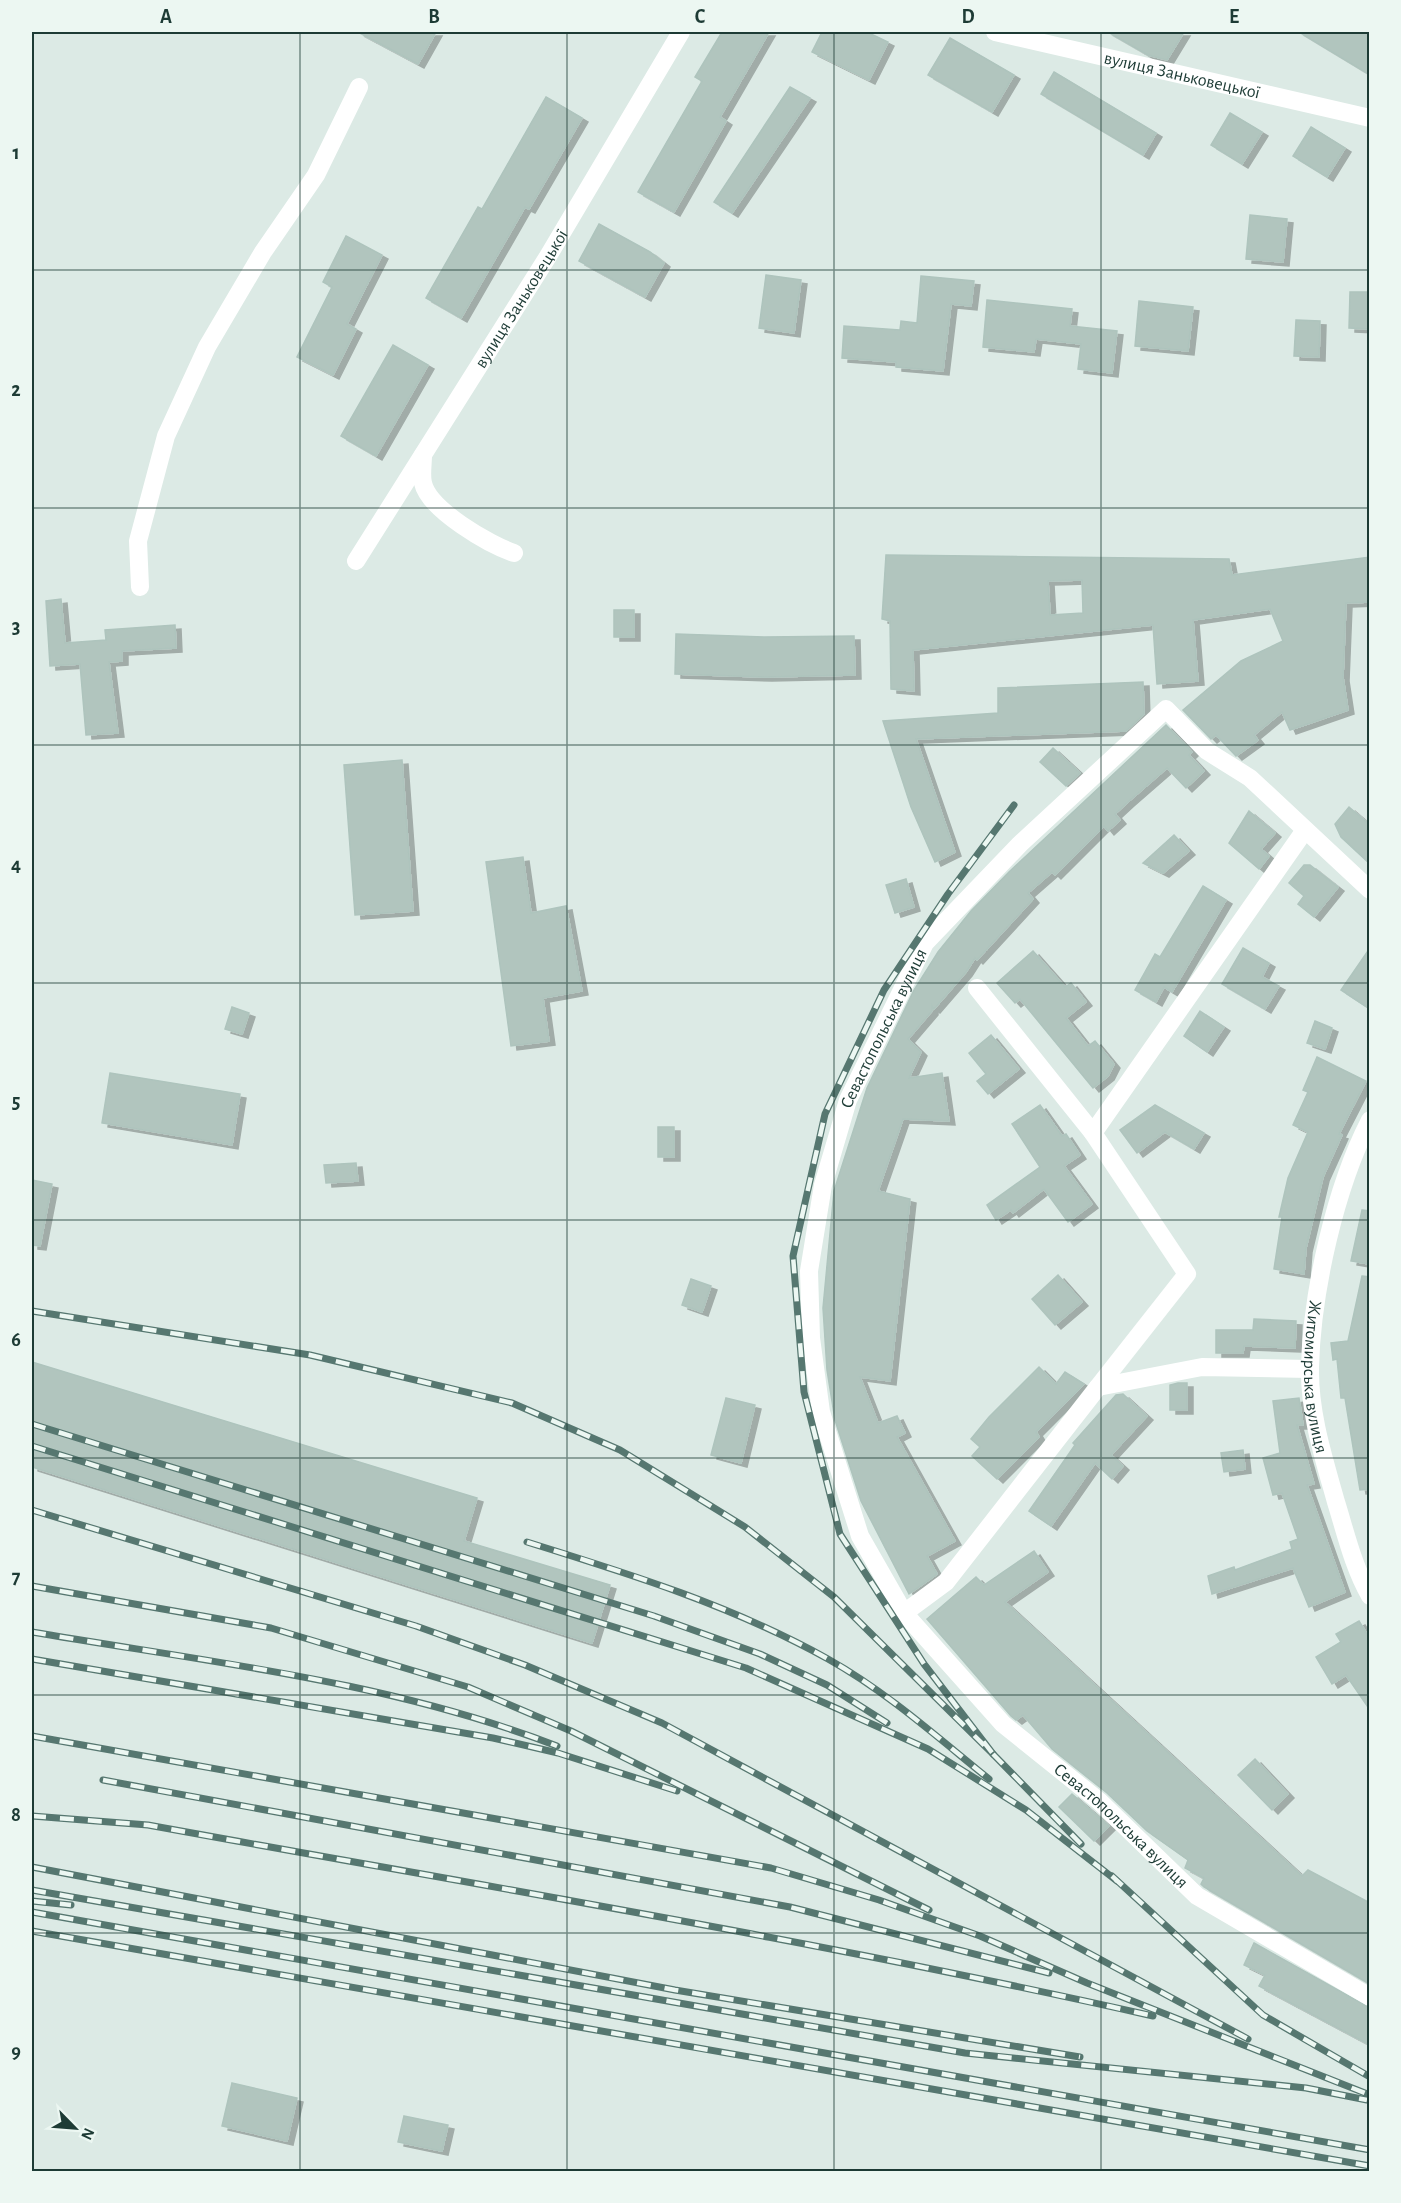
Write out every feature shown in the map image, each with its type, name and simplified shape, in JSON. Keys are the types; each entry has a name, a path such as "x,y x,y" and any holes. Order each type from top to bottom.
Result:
{"street":[{"name":"вулиця Заньковецької","path":"356,561 547,258 681,32"},
{"name":"вулиця Заньковецької","path":"995,32 1370,118"},
{"path":"140,587 138,541 166,436 207,347 263,252 316,175 359,87"},
{"path":"423,455 423,485 435,502 490,545 514,553"},
{"name":"Севастопольська вулиця","path":"1370,890 1250,778 1207,752 1166,709 1020,844 925,943 848,1100 823,1185 809,1271 811,1338 821,1413 860,1536 904,1613 1003,1724 1099,1801 1197,1896 1370,1997"},
{"path":"1093,1133 1305,830"},
{"path":"904,1613 946,1582 1187,1274 1093,1133 978,988"},
{"name":"Житомирська вулиця","path":"1370,1120 1334,1213 1318,1296 1310,1369 1319,1440 1356,1571 1370,1596"},
{"path":"1098,1387 1202,1367 1310,1369"}],"building":[{"path":"358,32 436,32 418,64"},
{"path":"722,32 769,32 720,117 726,121 674,212 638,192 702,81 695,77"},
{"path":"822,32 867,32 888,42 869,80 812,52"},
{"path":"1108,32 1184,32 1167,60 1148,55"},
{"path":"1299,32 1370,32 1370,75"},
{"path":"950,38 1014,75 992,112 928,75"},
{"path":"1054,72 1156,133 1143,155 1041,94"},
{"path":"790,87 810,98 732,213 714,202"},
{"path":"546,97 582,118 529,209 525,207 461,318 426,298 478,207 482,209"},
{"path":"1230,113 1262,132 1242,164 1211,145"},
{"path":"1311,127 1345,148 1327,177 1293,156"},
{"path":"1250,215 1287,219 1283,262 1246,259"},
{"path":"599,224 650,252 664,263 645,297 579,261"},
{"path":"346,236 382,255 347,324 356,329 333,375 297,357 332,287 323,282"},
{"path":"766,275 801,280 794,333 759,328"},
{"path":"921,276 974,281 971,306 951,304 943,371 896,367 896,362 842,358 844,326 900,330 901,321 917,323"},
{"path":"1350,292 1370,292 1370,329 1349,328"},
{"path":"987,300 1072,309 1070,326 1117,331 1112,373 1078,369 1081,344 1036,339 1034,352 983,347"},
{"path":"1139,301 1193,307 1188,351 1135,346"},
{"path":"1296,320 1320,321 1319,357 1294,356"},
{"path":"393,345 428,365 376,456 341,436"},
{"path":"886,555 1229,559 1232,575 1370,557 1370,602 1346,603 1343,677 1348,710 1290,730 1282,712 1254,735 1258,740 1236,756 1216,735 1211,739 1183,710 1241,661 1283,641 1270,609 1193,620 1198,681 1157,684 1153,625 913,650 914,691 891,689 890,621 882,619","holes":["1082,580 1083,613 1050,615 1048,581"]},
{"path":"61,599 65,643 106,640 105,630 175,625 176,648 122,651 122,661 109,662 118,733 86,735 80,664 50,666 46,601"},
{"path":"614,610 634,610 634,637 614,637"},
{"path":"676,634 764,637 854,636 855,675 766,677 675,674"},
{"path":"1143,682 1144,714 1126,731 916,739 955,852 935,862 911,807 883,721 998,713 998,688"},
{"path":"1166,725 1192,752 1189,755 1204,771 1186,788 1167,768 1128,802 1115,814 1120,820 1108,831 1104,826 1055,875 1052,872 1028,893 1033,899 977,960 975,958 934,1009 932,1006 932,1011 908,1039 921,1052 909,1078 942,1073 949,1121 903,1119 878,1191 910,1199 890,1381 860,1377 878,1423 897,1416 905,1433 897,1437 955,1541 927,1556 937,1574 909,1594 861,1501 835,1420 827,1370 823,1308 834,1191 867,1088 914,990 938,952 971,911 1009,872"},
{"path":"1053,748 1080,773 1066,786 1040,762"},
{"path":"402,760 413,911 355,915 344,765"},
{"path":"1349,807 1370,825 1370,864 1341,837 1335,824"},
{"path":"1249,811 1275,833 1261,849 1269,856 1259,869 1229,843"},
{"path":"1174,835 1189,851 1163,873 1143,863"},
{"path":"523,857 531,913 566,906 582,991 543,998 549,1041 511,1046 486,862"},
{"path":"1304,865 1310,865 1338,887 1314,917 1298,904 1304,896 1289,883"},
{"path":"906,879 914,907 895,913 886,885"},
{"path":"1203,886 1226,900 1172,992 1164,987 1156,1002 1135,990 1155,954 1160,957"},
{"path":"1243,948 1269,963 1262,977 1279,986 1265,1009 1222,984"},
{"path":"1370,948 1370,1009 1341,990"},
{"path":"1033,951 1065,987 1071,983 1086,1002 1066,1018 1088,1046 1095,1041 1114,1064 1108,1076 1093,1088 1020,999 1015,1003 997,983"},
{"path":"232,1007 249,1013 242,1034 225,1029"},
{"path":"1200,1011 1224,1027 1207,1052 1184,1036"},
{"path":"1315,1021 1332,1028 1325,1049 1307,1043"},
{"path":"991,1035 1019,1069 988,1094 977,1081 986,1074 969,1053"},
{"path":"1317,1057 1366,1081 1339,1134 1342,1135 1323,1177 1306,1248 1304,1274 1274,1269 1282,1217 1279,1217 1288,1178 1308,1132 1293,1125 1308,1092 1303,1090"},
{"path":"110,1073 240,1094 232,1145 102,1123"},
{"path":"1040,1105 1062,1136 1066,1134 1080,1155 1064,1166 1092,1204 1068,1222 1044,1189 1013,1213 1011,1210 996,1220 987,1205 1040,1167 1012,1124"},
{"path":"1155,1105 1204,1133 1194,1149 1165,1132 1137,1153 1120,1130"},
{"path":"658,1127 674,1127 674,1157 658,1157"},
{"path":"356,1163 358,1181 326,1183 324,1165"},
{"path":"32,1180 52,1184 40,1246 32,1245"},
{"path":"1362,1210 1370,1211 1370,1264 1351,1261"},
{"path":"1058,1275 1082,1302 1055,1325 1032,1299"},
{"path":"1362,1276 1370,1277 1370,1489 1360,1490 1345,1398 1341,1398 1337,1359 1333,1360 1331,1343 1348,1341"},
{"path":"691,1279 711,1286 702,1312 682,1305"},
{"path":"1254,1319 1296,1321 1295,1348 1244,1346 1243,1353 1216,1353 1216,1330 1253,1330"},
{"path":"32,1362 477,1498 464,1541 610,1585 592,1643 32,1467"},
{"path":"1039,1367 1056,1384 1065,1372 1084,1384 1036,1432 1039,1437 997,1479 972,1456 980,1447 971,1439 989,1417"},
{"path":"1187,1383 1187,1410 1170,1410 1170,1385"},
{"path":"1123,1394 1147,1416 1111,1455 1123,1466 1112,1479 1095,1463 1051,1526 1029,1511 1075,1445 1073,1443 1116,1395"},
{"path":"726,1398 755,1405 741,1463 711,1455"},
{"path":"1299,1398 1303,1425 1297,1425 1314,1484 1307,1485 1345,1592 1309,1607 1293,1568 1212,1594 1208,1576 1234,1567 1235,1570 1292,1549 1290,1542 1298,1539 1282,1493 1273,1495 1263,1458 1280,1453 1273,1401"},
{"path":"1243,1450 1245,1469 1224,1472 1221,1453"},
{"path":"1034,1551 1048,1572 1005,1602 1302,1876 1308,1870 1370,1903 1370,1984 1204,1887 1201,1884 1204,1878 1185,1868 1188,1860 1147,1831 1107,1793 1052,1749 1023,1715 1016,1720 1011,1716 927,1619 976,1577 984,1585"},
{"path":"1359,1621 1370,1639 1370,1710 1346,1675 1332,1684 1316,1657 1341,1642 1336,1634"},
{"path":"1255,1759 1288,1794 1272,1810 1238,1775"},
{"path":"1072,1794 1109,1826 1094,1841 1059,1807"},
{"path":"1254,1943 1370,2008 1370,2045 1259,1986 1265,1975 1244,1965"},
{"path":"232,2083 297,2098 287,2141 222,2126"},
{"path":"404,2116 448,2125 442,2151 398,2142"}],"railway":[{"path":"32,1311 310,1355 512,1403 620,1450 745,1527 834,1597 993,1754 924,1664 840,1534 804,1392 793,1256 825,1114 884,990 948,894 1014,805"},
{"path":"32,1424 654,1616 760,1654 827,1685 887,1723"},
{"path":"32,1446 746,1668 928,1749 1026,1810 1117,1881"},
{"path":"32,1510 416,1626 525,1665 662,1723 1248,2039"},
{"path":"527,1542 604,1566 718,1607 792,1640 871,1686 989,1779"},
{"path":"32,1586 271,1628 468,1687 571,1731 929,1910"},
{"path":"32,1632 231,1664 363,1689 429,1705 557,1746"},
{"path":"32,1659 493,1738 558,1753 677,1791"},
{"path":"32,1736 771,1868 879,1900 980,1936 1087,1983 1370,2095"},
{"path":"993,1754 1081,1844"},
{"path":"103,1780 790,1907 1049,1973"},
{"path":"32,1816 148,1825 525,1892 903,1963 1153,2016"},
{"path":"32,1867 675,1990 1080,2057"},
{"path":"1112,1876 1263,2015 1370,2077"},
{"path":"32,1890 965,2053 1306,2088 1367,2100"},
{"path":"32,1901 71,1905"},
{"path":"32,1912 1370,2150"},
{"path":"32,1931 1370,2166"}]}
